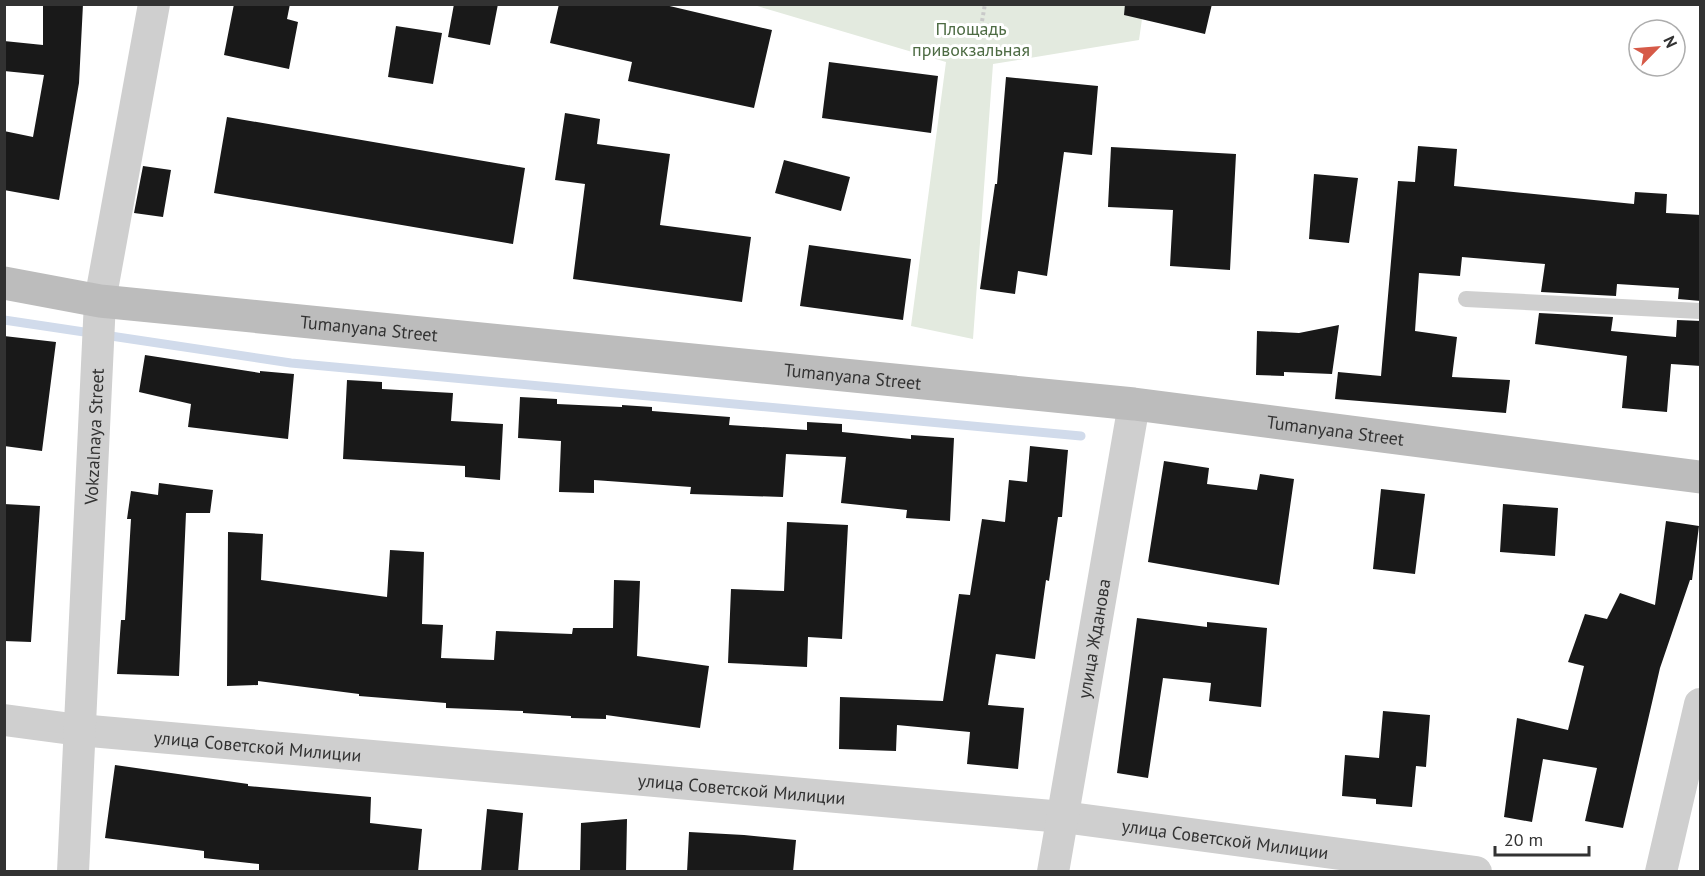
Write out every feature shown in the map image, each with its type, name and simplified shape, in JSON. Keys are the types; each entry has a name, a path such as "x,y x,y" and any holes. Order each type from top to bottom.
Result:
{"street":[{"name":"Vokzalnaya Street","path":"73,872 100,301 154,4"},
{"name":"Tumanyana Street","path":"4,283 100,301 1134,404 1701,477"},
{"name":"улица Жданова","path":"1053,872 1134,404"},
{"path":"1661,872 1701,704"},
{"name":"улица Советской Милиции","path":"4,720 79,730 1063,817 1476,872"}],"lane":[{"path":"1466,299 1701,311"}],"path":[{"path":"981,27 985,4"}],"green space":[{"name":"Площадь привокзальная","path":"754,5 1144,5 1139,40 993,64 973,339 911,326 946,62"}],"building":[{"path":"43,4 83,4 79,83 59,200 4,190 4,131 33,137 44,75 4,71 4,41 43,45"},
{"path":"234,4 290,4 287,19 298,22 289,69 224,55"},
{"path":"454,4 498,4 490,45 448,37"},
{"path":"559,4 661,4 772,30 754,108 628,81 632,62 550,43"},
{"path":"1125,4 1212,4 1205,34 1124,15"},
{"path":"396,26 442,33 433,84 388,77"},
{"path":"829,62 938,76 931,133 822,118"},
{"path":"1006,77 1098,86 1092,155 1064,152 1047,276 1018,271 1015,294 980,289 995,184 997,184"},
{"path":"565,113 600,119 597,144 670,154 660,225 751,237 742,302 573,279 585,184 555,180"},
{"path":"227,117 525,168 513,244 214,193"},
{"path":"1418,146 1457,149 1454,186 1634,204 1635,192 1667,194 1666,213 1701,215 1701,301 1678,299 1679,288 1617,284 1616,296 1541,292 1545,264 1462,257 1460,276 1419,273 1415,331 1457,337 1452,377 1510,380 1506,413 1335,399 1338,372 1381,376 1398,181 1415,182"},
{"path":"1111,147 1236,154 1230,270 1170,266 1173,210 1108,207"},
{"path":"784,160 850,177 841,211 775,193"},
{"path":"143,166 171,170 163,217 134,213"},
{"path":"1314,174 1358,178 1349,243 1309,239"},
{"path":"809,245 911,259 903,320 800,306"},
{"path":"1539,313 1613,317 1611,331 1676,337 1677,320 1701,321 1701,366 1671,364 1667,412 1622,408 1627,356 1535,344"},
{"path":"1339,325 1332,374 1284,372 1284,376 1256,375 1257,331 1299,333"},
{"path":"4,336 56,342 42,451 4,446"},
{"path":"145,355 260,373 260,371 294,374 288,439 188,427 191,404 139,392"},
{"path":"347,380 382,382 382,389 453,393 451,421 503,424 500,480 465,477 465,466 343,459"},
{"path":"520,397 557,399 557,404 652,407 652,411 730,417 729,425 807,430 807,422 842,424 842,432 911,439 911,435 954,438 950,521 906,518 907,510 841,503 846,457 786,454 783,497 690,494 691,487 594,480 594,493 559,492 561,441 518,438"},
{"path":"1030,446 1068,450 1062,517 1058,517 1049,581 1046,580 1035,659 996,654 988,705 1024,708 1018,769 967,764 970,732 897,725 896,751 839,749 840,697 943,701 959,594 970,595 982,519 1005,522 1009,480 1027,482"},
{"path":"1164,461 1209,468 1207,484 1257,490 1260,474 1294,479 1279,585 1148,562"},
{"path":"159,483 213,490 210,513 186,513 179,676 117,674 121,620 125,620 131,519 127,519 131,491 158,495"},
{"path":"1381,489 1425,494 1415,574 1373,569"},
{"path":"4,504 40,506 31,642 4,641"},
{"path":"1503,504 1558,508 1555,556 1500,552"},
{"path":"1666,521 1699,526 1692,580 1690,580 1660,668 1623,828 1585,821 1597,768 1543,759 1532,822 1504,817 1517,718 1568,730 1584,666 1568,662 1585,614 1607,619 1620,593 1655,605"},
{"path":"787,522 848,525 842,639 808,637 807,667 728,663 731,589 784,591"},
{"path":"228,532 263,534 261,580 387,597 390,550 424,552 422,624 443,625 441,658 494,660 496,631 572,634 573,628 613,628 614,580 640,581 637,656 709,666 700,728 606,715 606,719 571,718 571,716 523,713 523,711 446,708 446,703 359,696 359,694 258,681 258,685 227,686"},
{"path":"1137,618 1207,627 1207,622 1267,628 1261,707 1209,701 1211,683 1163,678 1148,778 1117,773"},
{"path":"1383,711 1430,715 1426,767 1416,766 1412,807 1376,804 1376,799 1342,796 1345,755 1379,758"},
{"path":"115,765 248,784 248,786 371,797 370,823 422,829 418,872 259,872 259,864 204,858 204,851 105,838"},
{"path":"487,809 523,813 518,872 481,872"},
{"path":"627,819 626,872 580,872 581,823"},
{"path":"689,832 796,840 793,872 687,872"}],"waterway":[{"path":"4,320 291,363 1081,436"}]}
